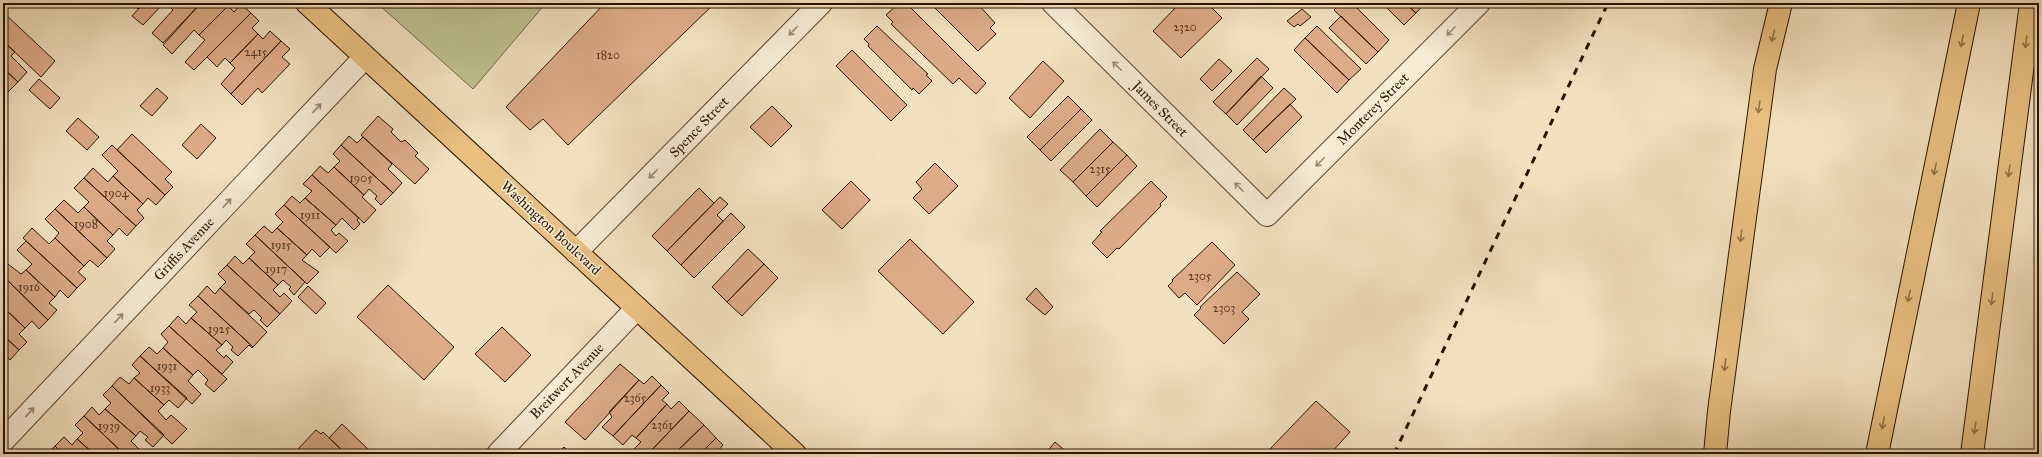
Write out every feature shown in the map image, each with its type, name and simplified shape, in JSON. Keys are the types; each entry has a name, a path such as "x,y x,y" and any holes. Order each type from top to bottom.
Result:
{"main road":[{"name":"Washington Boulevard","path":"307,3 795,454"},
{"path":"1715,454 1719,411 1765,69 1781,3"},
{"path":"1877,454 1969,3"},
{"path":"1972,454 2031,3"}],"street":[{"name":"Spence Street","path":"576,252 821,3"},
{"name":"James Street","path":"1053,3 1267,214"},
{"name":"Monterey Street","path":"1267,214 1479,3"},
{"name":"Griffis Avenue","path":"3,441 365,57"},
{"name":"Breitwert Avenue","path":"498,454 637,308"}],"green space":[{"path":"377,3 546,3 473,89"}],"building":[{"path":"132,3 144,3 138,9"},
{"path":"144,3 164,3 143,25 132,16"},
{"path":"172,3 201,3 163,43 152,33 173,10 169,6"},
{"path":"201,3 225,3 228,6 199,35 194,30 172,54 163,45"},
{"path":"605,3 715,3 568,145 543,119 530,130 506,107"},
{"path":"899,3 905,3 908,5 986,83 976,94 959,78 953,84 891,24 893,22 886,15"},
{"path":"930,3 977,3 995,23 990,28 996,34 978,51"},
{"path":"1180,3 1207,3 1222,18 1181,58 1153,31"},
{"path":"1341,3 1352,3 1389,40 1378,52 1334,10"},
{"path":"1382,3 1405,3 1416,13 1404,25"},
{"path":"1405,3 1425,3 1416,13"},
{"path":"241,4 251,13 194,70 185,62 205,40 199,35 228,6 234,12"},
{"path":"1302,9 1311,17 1300,26 1298,24 1294,27 1287,21"},
{"path":"3,12 55,61 41,77 3,41"},
{"path":"251,13 259,21 252,28 258,34 230,63 225,58 217,67 207,57"},
{"path":"1341,16 1378,52 1366,64 1329,28"},
{"path":"877,26 928,74 926,75 932,81 919,94 913,88 912,90 868,46 869,44 864,39"},
{"path":"1317,26 1361,69 1349,80 1305,38"},
{"path":"270,31 281,41 231,94 221,84 235,68 230,63 258,34 263,39"},
{"path":"1305,38 1349,80 1337,93 1294,50"},
{"path":"3,41 15,52 11,56 27,72 18,82 3,68"},
{"path":"281,41 290,49 282,57 290,64 262,93 258,88 242,105 231,94"},
{"path":"852,50 907,105 891,121 836,66"},
{"path":"1257,58 1269,69 1226,114 1213,102"},
{"path":"1219,59 1232,71 1212,91 1200,79"},
{"path":"1043,61 1064,81 1030,118 1009,98"},
{"path":"3,68 18,82 8,92 3,87"},
{"path":"1261,76 1273,88 1237,125 1226,114"},
{"path":"39,79 60,98 50,109 29,90"},
{"path":"157,88 168,98 152,116 140,106"},
{"path":"1284,88 1296,99 1253,140 1243,130"},
{"path":"1068,96 1081,109 1040,150 1027,137"},
{"path":"1290,104 1302,117 1266,153 1253,140"},
{"path":"772,106 792,126 771,147 750,127"},
{"path":"1081,109 1092,120 1051,161 1040,150"},
{"path":"378,116 393,129 391,132 401,142 405,140 418,153 415,156 429,169 415,184 361,135"},
{"path":"78,118 99,137 87,150 66,131"},
{"path":"201,124 216,138 197,159 182,145"},
{"path":"1100,129 1113,142 1073,182 1060,170"},
{"path":"132,134 172,172 165,179 173,187 165,195 117,150"},
{"path":"349,136 357,143 363,137 392,164 388,169 402,183 393,193 341,145"},
{"path":"1113,142 1127,155 1086,196 1073,182"},
{"path":"112,145 165,195 156,205 148,198 143,204 113,176 118,171 102,155"},
{"path":"341,145 393,193 381,205 375,199 377,196 369,189 364,195 334,167 340,161 333,154"},
{"path":"1127,155 1137,166 1097,207 1086,196"},
{"path":"935,163 958,186 929,214 913,198 922,189 916,182"},
{"path":"320,166 328,173 334,167 364,195 362,197 376,210 364,223 312,175"},
{"path":"93,168 108,182 113,176 143,204 137,210 144,218 136,226 84,178"},
{"path":"312,175 359,218 357,220 360,224 354,230 342,218 336,225 305,198 312,191 303,184"},
{"path":"84,178 136,226 127,236 119,228 113,235 84,207 89,202 74,188"},
{"path":"851,181 870,200 842,229 822,210"},
{"path":"1151,181 1167,197 1160,204 1161,206 1119,249 1117,248 1107,258 1092,243 1102,232 1100,231"},
{"path":"699,188 714,203 667,251 652,236"},
{"path":"292,196 300,203 305,198 336,225 331,230 336,236 339,233 348,241 336,253 284,205"},
{"path":"720,197 728,204 717,215 723,221 681,265 667,251"},
{"path":"64,200 78,213 84,207 113,235 107,241 115,249 107,258 55,209"},
{"path":"284,205 330,247 320,257 312,249 307,255 277,228 283,222 275,214"},
{"path":"55,209 107,258 98,267 90,260 84,266 55,238 59,233 45,219"},
{"path":"731,213 745,227 694,278 681,265"},
{"path":"264,226 272,233 277,228 307,255 302,260 319,272 307,284 255,235"},
{"path":"32,228 49,244 55,238 84,266 78,272 86,279 77,288 23,238"},
{"path":"255,235 305,282 294,295 289,289 291,287 283,280 278,285 249,258 255,252 246,244"},
{"path":"910,239 974,302 943,334 878,271"},
{"path":"26,241 77,288 68,298 60,290 55,297 26,270 32,264 17,250"},
{"path":"1212,242 1235,265 1197,305 1185,293 1179,298 1168,286 1173,281 1172,280"},
{"path":"748,249 764,264 727,302 712,287"},
{"path":"235,256 243,264 249,258 278,285 273,290 280,297 284,293 292,301 280,314 227,265"},
{"path":"4,261 21,274 26,270 55,297 49,303 57,310 48,320 3,276"},
{"path":"764,264 778,278 742,316 727,302"},
{"path":"227,265 280,314 267,327 260,320 262,318 254,310 249,314 220,288 226,282 218,274"},
{"path":"1237,272 1260,294 1242,312 1249,319 1224,344 1194,315 1201,308 1200,307"},
{"path":"3,276 48,320 39,329 32,321 25,328 3,307"},
{"path":"388,285 454,347 424,380 357,317"},
{"path":"207,286 215,294 220,288 267,332 253,347 198,296"},
{"path":"308,286 326,303 316,314 298,297"},
{"path":"1036,288 1053,307 1045,315 1026,299"},
{"path":"198,296 253,347 252,348 249,345 238,356 231,350 233,347 226,340 222,345 191,318 197,312 189,305"},
{"path":"3,307 25,328 19,334 27,342 19,350 3,335"},
{"path":"178,316 186,324 191,318 222,345 216,350 224,358 226,355 233,362 222,374 169,326"},
{"path":"169,326 227,379 214,392 205,384 208,380 198,370 193,375 163,348 168,342 161,334"},
{"path":"502,327 531,355 505,382 475,354"},
{"path":"3,335 19,350 10,360 3,353"},
{"path":"149,347 157,354 163,348 193,375 188,381 201,394 192,404 140,356"},
{"path":"140,356 187,398 178,408 169,400 164,405 134,378 140,373 132,365"},
{"path":"620,364 639,380 585,440 565,422"},
{"path":"652,376 661,385 613,436 602,427 612,417 609,412 639,380 644,384"},
{"path":"120,377 129,384 134,378 164,405 158,411 166,420 171,415 187,429 172,444 112,386"},
{"path":"661,385 669,393 662,400 667,404 636,438 632,435 623,445 613,436"},
{"path":"112,386 164,435 153,447 145,440 148,437 140,431 136,436 105,409 111,403 103,395"},
{"path":"679,401 689,411 648,454 630,453 641,442 636,438 667,404 671,409"},
{"path":"1316,401 1350,432 1330,454 1269,454 1267,452"},
{"path":"92,407 99,415 105,409 136,436 131,441 144,454 124,454 84,416"},
{"path":"689,411 704,425 674,454 648,454"},
{"path":"84,416 124,454 94,454 77,439 83,433 75,425"},
{"path":"342,424 373,454 346,454 329,438"},
{"path":"704,425 716,438 700,454 674,454"},
{"path":"316,430 321,434 323,432 346,454 303,454 298,449"},
{"path":"64,437 72,445 77,439 94,454 63,454 55,446"},
{"path":"716,438 723,445 717,452 719,454 700,454"},
{"path":"1055,442 1069,454 1045,454"},
{"path":"55,446 63,454 47,454"},
{"path":"564,447 572,454 557,454"}],"railway":[{"path":"1394,454 1608,3"}]}
